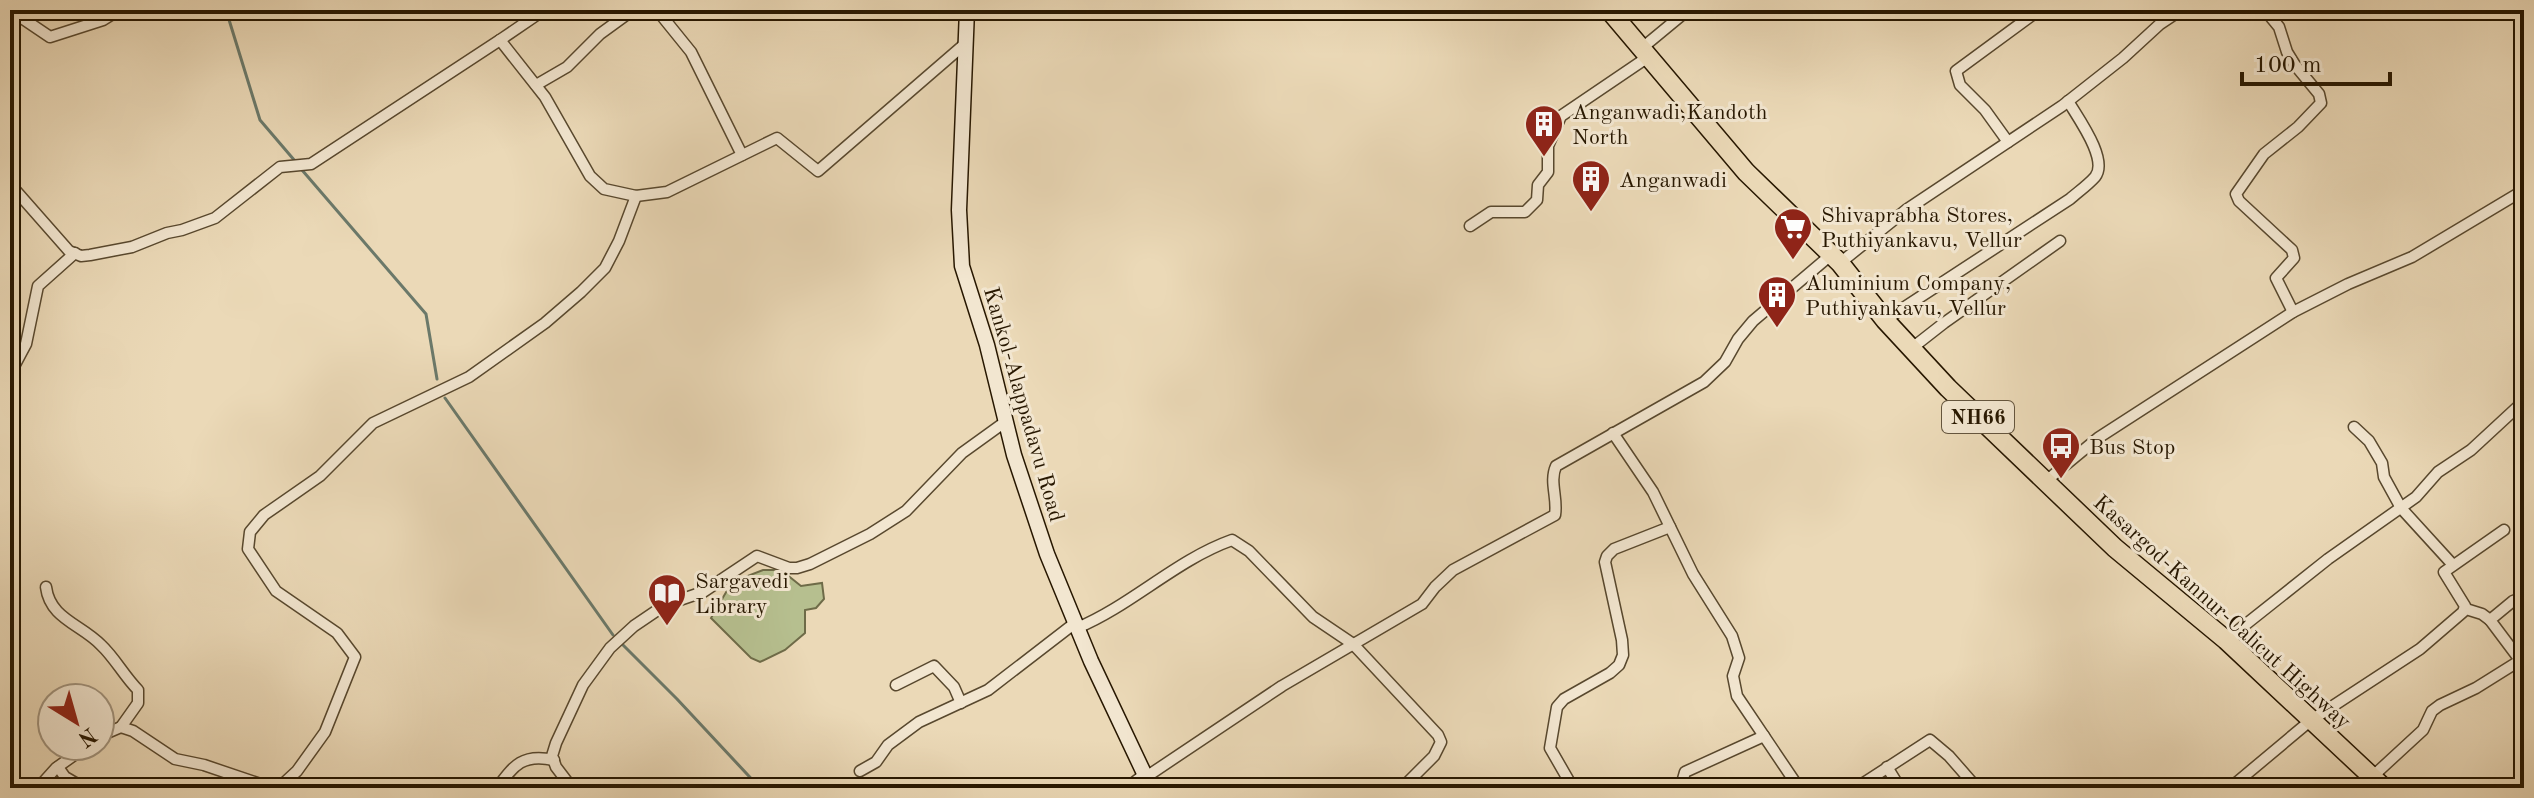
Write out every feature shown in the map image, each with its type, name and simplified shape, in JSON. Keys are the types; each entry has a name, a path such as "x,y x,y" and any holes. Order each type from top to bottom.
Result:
{"highway":[{"name":"Kasargod-Kannur-Calicut Highway","path":"1609,10 1746,172 1836,259 1885,320 1948,388 2115,548 2226,640 2378,782"}],"main road":[{"name":"Kankol-Alappadavu Road","path":"967,10 959,241 962,266 987,345 1005,422 1047,554 1114,713 1147,780"}],"street":[{"path":"10,10 50,37 103,20 119,10"},
{"path":"10,184 69,251 90,255 132,247 215,218 273,171 305,167 544,10"},
{"path":"536,85 567,67 600,34 633,10"},
{"path":"657,10 691,52 742,155"},
{"path":"1470,226 1491,212 1525,212 1537,200 1538,185 1548,172 1548,146 1561,116 1645,52 1688,10"},
{"path":"2008,142 1985,110 1960,85 1956,71 2039,10"},
{"path":"1127,788 1147,780 1273,691 1422,604 1453,570 1555,515 1557,505 1553,474 1556,466 1704,382 1725,362 1753,321 1906,210 2068,101 2181,10"},
{"path":"2265,10 2279,27 2287,52 2319,94 2321,103 2298,127 2264,154 2236,194 2239,201 2292,250 2294,258 2276,278 2293,312"},
{"path":"500,40 536,85 590,176 604,189 636,196 667,192 777,138 818,171 966,43"},
{"path":"1885,320 2070,199 2096,176 2100,165 2096,150 2068,101"},
{"path":"2046,481 2098,438 2293,312 2412,257 2524,190"},
{"path":"121,727 133,731 175,759 204,765 254,785 286,786 325,732 355,657 337,633 276,591 248,549 250,532 264,515 320,476 373,423 469,377 534,331 581,292 605,268 636,196"},
{"path":"1912,348 2060,241"},
{"path":"10,374 26,344 38,286 75,253"},
{"path":"2226,640 2328,559 2416,497 2438,472 2471,450 2524,401"},
{"path":"572,788 556,767 556,743 583,685 610,648 634,626 665,605 703,592 757,556 797,568 870,534 906,511 962,453 1005,422"},
{"path":"2354,427 2369,441 2382,463 2384,477 2401,508 2453,565"},
{"path":"1613,433 1653,492 1693,574 1732,636 1739,658 1733,676 1737,696 1799,788"},
{"path":"1573,788 1550,748 1557,707 1564,699 1610,673 1619,665 1623,655 1605,562 1607,556 1614,549 1670,527"},
{"path":"2466,609 2444,572 2504,530"},
{"path":"860,771 876,762 888,745 919,722 988,690 1076,626 1134,597 1213,547 1232,540 1249,551 1313,617 1353,644 1441,742 1434,756 1402,788"},
{"path":"46,587 47,597 56,613 102,645 138,690 138,703 121,727 116,729"},
{"path":"2490,620 2513,601 2524,597"},
{"path":"2230,788 2310,721 2410,656 2466,609 2474,610 2490,620 2522,659 2432,711 2423,730 2378,782"},
{"path":"896,685 934,666 954,687 961,703"},
{"path":"1687,788 1683,779 1685,772 1764,736"},
{"path":"1856,788 1930,740 1977,788"},
{"path":"497,788 522,760 536,756 554,760"},
{"path":"38,788 65,762"},
{"path":"58,767 65,777 84,788"},
{"path":"1887,767 1900,788"}],"green space":[{"path":"763,570 781,570 801,586 822,583 824,599 816,608 805,610 805,633 785,650 760,662 751,658 711,618 732,582"}],"waterway":[{"path":"226,10 260,120 295,161"},
{"path":"302,170 426,314 437,379"},
{"path":"445,398 613,635"},
{"path":"622,644 760,788"}],"place":[{"name":"Anganwadi,Kandoth North","path":"1544,158"},
{"name":"Anganwadi","path":"1591,213"},
{"name":"Shivaprabha Stores, Puthiyankavu, Vellur","path":"1793,261"},
{"name":"Aluminium Company, Puthiyankavu, Vellur","path":"1777,329"},
{"name":"Bus Stop","path":"2061,480"},
{"name":"Sargavedi Library","path":"667,627"}]}
